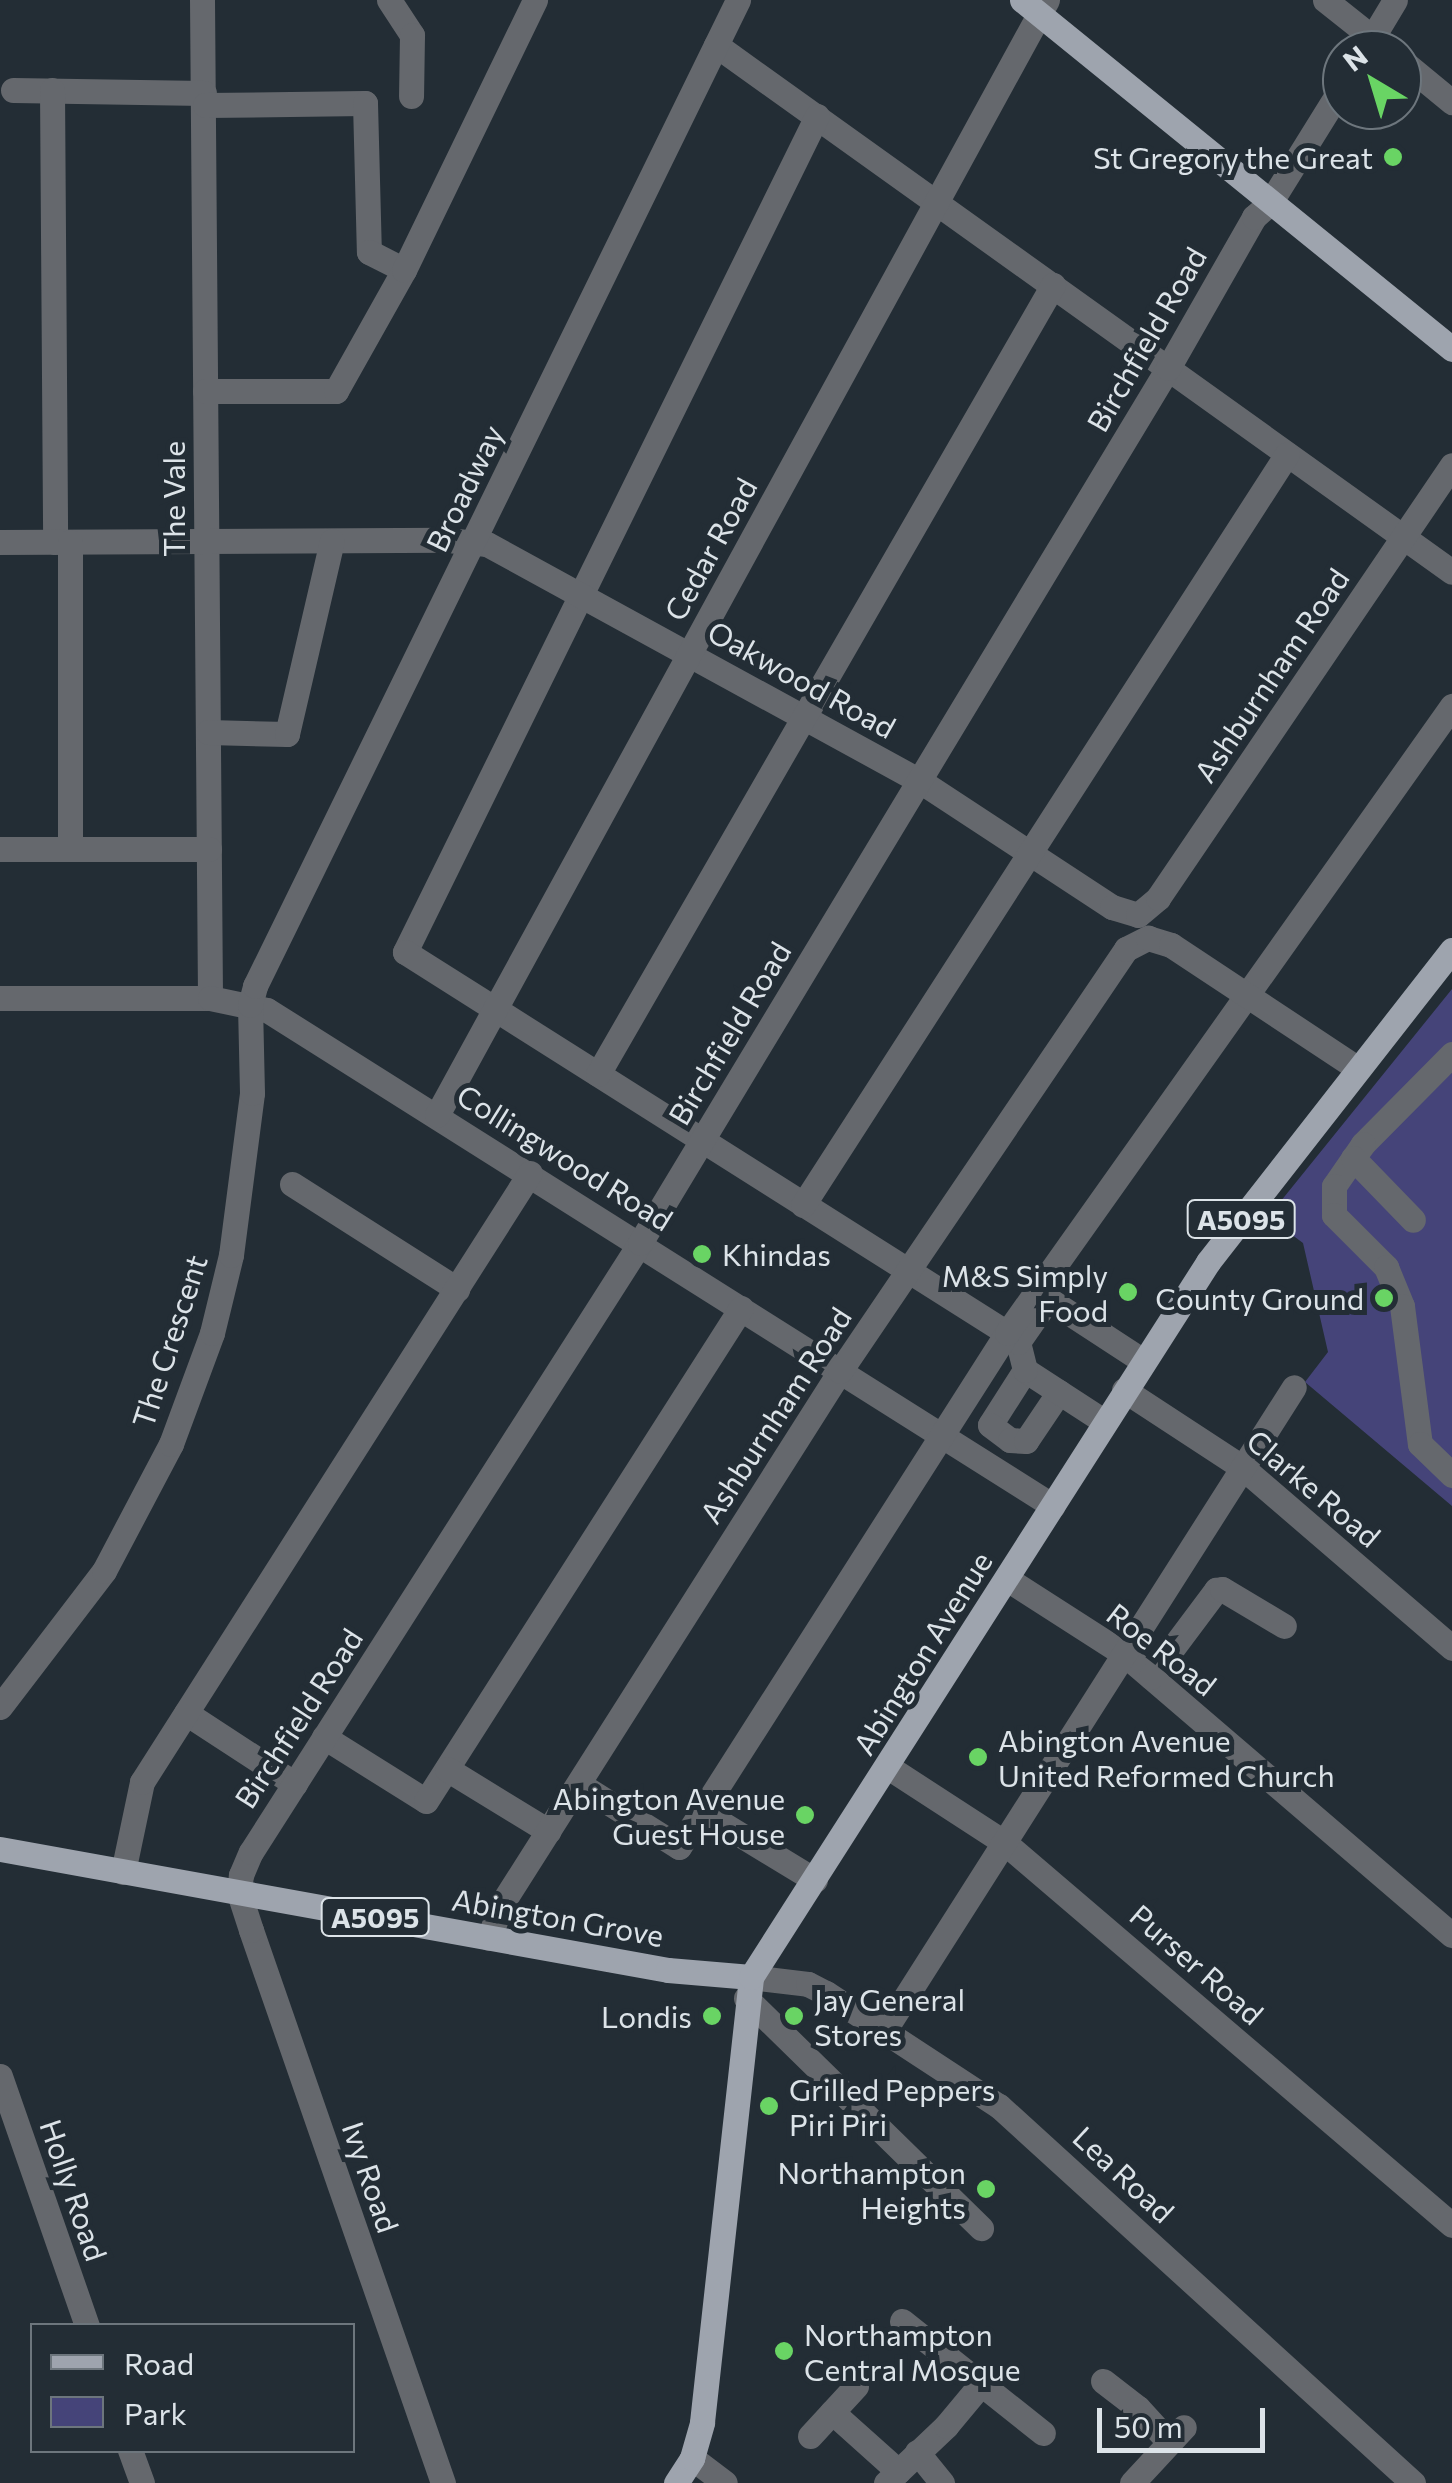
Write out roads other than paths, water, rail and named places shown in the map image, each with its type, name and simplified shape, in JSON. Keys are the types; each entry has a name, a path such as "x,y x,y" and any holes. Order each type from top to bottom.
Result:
{"main road":[{"path":"1036,5 1270,203 1452,349"},
{"name":"Abington Avenue","path":"676,2483 692,2458 702,2422 749,1988 1208,1262 1452,950"},
{"name":"Abington Grove","path":"0,1849 749,1988"}],"street":[{"name":"The Vale","path":"202,0 210,998"},
{"path":"389,0 412,34 411,96"},
{"path":"205,392 336,391 404,270 535,0"},
{"name":"Broadway","path":"250,1005 255,986 738,0"},
{"path":"1325,0 1358,30"},
{"path":"1382,30 1394,0"},
{"name":"Cedar Road","path":"437,1115 936,203 1036,5"},
{"path":"716,45 1452,572"},
{"path":"1422,77 1452,102"},
{"path":"14,90 365,104 369,252 404,270"},
{"path":"52,90 70,849"},
{"path":"817,116 405,952 1007,1333"},
{"name":"Birchfield Road","path":"239,1892 251,1852 640,1242 1168,368 1254,218 1270,203 1322,119"},
{"path":"598,1074 1053,285"},
{"path":"803,1205 1287,454"},
{"name":"Ashburnham Road","path":"489,1938 502,1905 840,1371 1452,465"},
{"name":"Oakwood Road","path":"0,542 475,540 920,781 1031,852 1137,928 1247,994 1358,1069"},
{"path":"208,732 287,734 332,541"},
{"path":"579,1784 679,1847 1007,1333 1452,706"},
{"path":"0,849 209,848"},
{"name":"Collingwood Road","path":"0,998 210,998 250,1005 282,1018 1053,1506"},
{"name":"The Crescent","path":"0,1706 104,1571 141,1508 196,1382 231,1256 244,1175 252,1093 250,1005"},
{"path":"1452,1054 1353,1158 1334,1186 1334,1215 1386,1268 1402,1306 1420,1444 1452,1475"},
{"path":"1353,1158 1414,1220"},
{"path":"123,1872 142,1782 530,1174"},
{"path":"292,1184 457,1289"},
{"path":"1105,1422 1025,1370 1018,1342 1048,1299 1143,1361"},
{"path":"324,1737 426,1801 741,1308"},
{"path":"1025,1370 990,1426 1010,1440 1026,1441 1060,1392"},
{"path":"884,2031 1294,1387"},
{"name":"Clarke Road","path":"1124,1390 1243,1468 1452,1648"},
{"name":"Roe Road","path":"1007,1579 1124,1654 1452,1935"},
{"path":"1152,1677 1216,1590 1222,1589 1284,1626"},
{"path":"186,1713 294,1784"},
{"name":"Purser Road","path":"888,1766 1005,1842 1452,2225"},
{"path":"447,1769 548,1831"},
{"path":"702,1812 815,1880"},
{"name":"Ivy Road","path":"239,1892 443,2483"},
{"name":"Lea Road","path":"749,1988 808,1984 1022,2124 1413,2483"},
{"path":"749,1988 774,2021 981,2228"},
{"name":"Holly Road","path":"0,2076 86,2323"},
{"path":"902,2321 1042,2433"},
{"path":"1103,2382 1147,2417 1177,2434 1132,2483"},
{"path":"832,2412 892,2477 981,2384"},
{"path":"810,2436 856,2386"},
{"path":"917,2452 942,2483"},
{"path":"131,2453 142,2483"},
{"path":"692,2458 724,2483"}],"place":[{"name":"St Gregory the Great","path":"1393,157"},
{"name":"Khindas","path":"702,1254"},
{"name":"M&S Simply Food","path":"1128,1292"},
{"name":"County Ground","path":"1384,1298"},
{"name":"Abington Avenue United Reformed Church","path":"978,1757"},
{"name":"Abington Avenue Guest House","path":"805,1815"},
{"name":"Londis","path":"712,2016"},
{"name":"Jay General Stores","path":"794,2016"},
{"name":"Grilled Peppers Piri Piri","path":"769,2106"},
{"name":"Northampton Heights","path":"986,2189"},
{"name":"Northampton Central Mosque","path":"784,2351"}]}
